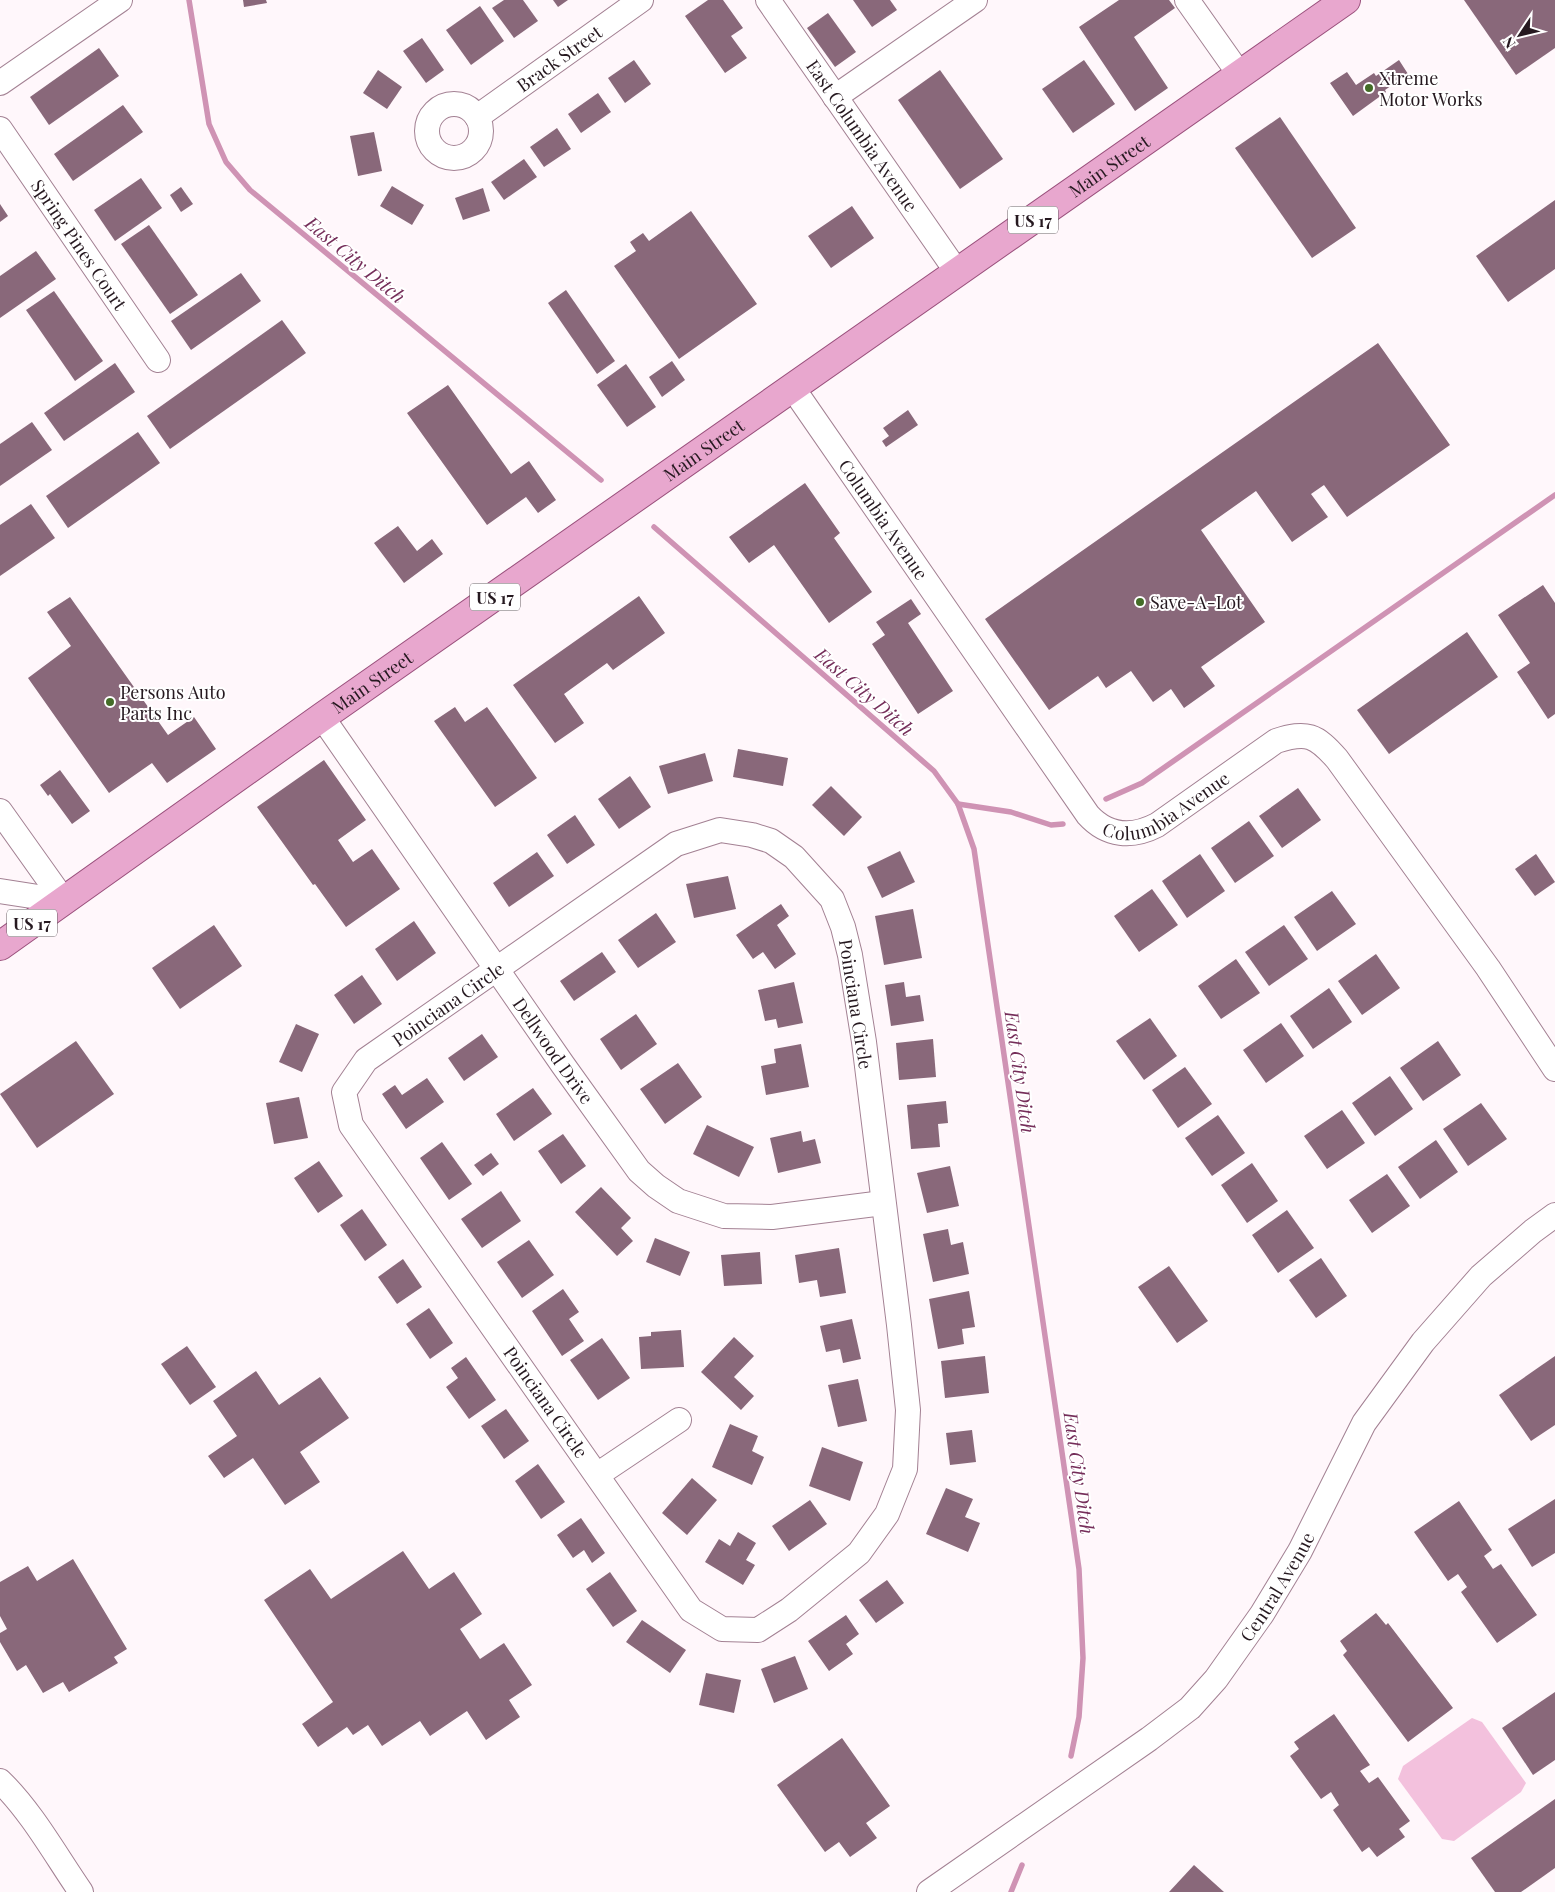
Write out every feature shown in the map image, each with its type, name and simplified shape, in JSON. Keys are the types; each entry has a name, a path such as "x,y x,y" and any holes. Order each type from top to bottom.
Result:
{"main road":[{"name":"Main Street","path":"64,901 1346,0"},
{"name":"US 17","path":"0,946 64,901"}],"street":[{"path":"0,83 120,0"},
{"name":"Brack Street","path":"477,117 641,0"},
{"name":"East Columbia Avenue","path":"768,0 957,272"},
{"path":"835,97 975,0"},
{"path":"1187,0 1240,75"},
{"name":"Spring Pines Court","path":"0,129 158,360"},
{"name":"Columbia Avenue","path":"792,388 1095,823 1122,834 1145,830 1157,825 1276,741 1295,735 1308,736 1324,744 1337,759 1488,968 1555,1069"},
{"name":"Dellwood Drive","path":"322,718 496,970 639,1171 656,1186 678,1201 724,1216 772,1217 883,1203"},
{"path":"0,811 64,901"},
{"name":"Poinciana Circle","path":"720,830 752,835 771,842 794,856 816,878 832,900 843,927 850,954 864,1042 883,1203 908,1410 905,1468 887,1514 859,1553 789,1610 758,1630 722,1629 691,1610 351,1125 344,1092 366,1060 676,844 720,830"},
{"path":"0,891 64,901"},
{"name":"Central Avenue","path":"929,1892 1149,1739 1190,1708 1216,1679 1262,1614 1300,1551 1364,1423 1418,1349 1481,1276 1533,1231 1555,1215"},
{"path":"597,1475 679,1420"},
{"path":"0,1781 29,1817 81,1892"}],"shaded area":[{"path":"1472,1718 1482,1722 1526,1783 1521,1792 1454,1841 1442,1839 1398,1779 1403,1766"}],"building":[{"path":"243,0 266,0 267,3 244,7"},
{"path":"504,0 523,0 538,21 514,38 492,8"},
{"path":"553,0 568,0 558,7"},
{"path":"708,0 723,0 743,28 731,36 747,58 725,73 685,16"},
{"path":"853,0 890,0 897,10 872,27"},
{"path":"1119,0 1169,0 1175,8 1134,37 1168,88 1135,111 1079,27"},
{"path":"1464,0 1555,0 1555,48 1516,75"},
{"path":"480,6 504,41 471,65 446,30"},
{"path":"828,13 856,52 835,67 807,28"},
{"path":"422,38 444,70 426,83 403,51"},
{"path":"99,48 119,76 49,125 30,97"},
{"path":"634,60 651,84 625,103 608,78"},
{"path":"1084,60 1115,104 1073,133 1042,89"},
{"path":"1399,60 1408,74 1353,116 1330,83 1347,72 1356,85 1374,73 1376,76"},
{"path":"378,70 402,87 387,109 363,93"},
{"path":"940,70 1003,159 960,189 898,100"},
{"path":"598,93 611,112 581,133 568,114"},
{"path":"123,105 143,132 73,181 54,154"},
{"path":"1280,117 1356,228 1312,258 1235,148"},
{"path":"557,128 571,149 544,167 530,147"},
{"path":"374,132 382,171 358,176 350,136"},
{"path":"524,159 537,177 504,200 491,182"},
{"path":"141,178 162,208 115,241 94,210"},
{"path":"392,186 424,205 412,225 380,206"},
{"path":"181,187 193,204 181,212 170,195"},
{"path":"483,188 490,211 463,220 455,198"},
{"path":"1555,200 1555,269 1508,302 1476,256"},
{"path":"0,204 8,216 0,222"},
{"path":"852,206 874,238 831,268 808,236"},
{"path":"691,211 757,304 679,359 614,266 636,251 630,242 643,233 649,241"},
{"path":"149,225 198,295 170,314 121,244"},
{"path":"36,251 56,279 0,318 0,276"},
{"path":"241,273 261,301 191,350 171,321"},
{"path":"566,290 615,361 597,374 548,303"},
{"path":"54,291 103,361 75,381 26,310"},
{"path":"282,320 306,353 170,449 147,416"},
{"path":"1378,343 1450,445 1347,517 1324,485 1311,494 1328,517 1292,542 1256,491 1201,530 1265,622 1201,667 1215,686 1184,708 1171,689 1153,702 1131,671 1106,688 1098,676 1049,710 985,619"},
{"path":"672,361 685,380 662,397 649,377"},
{"path":"115,363 135,392 64,441 44,413"},
{"path":"626,364 656,407 627,427 597,385"},
{"path":"448,385 511,474 529,461 556,500 538,513 526,497 487,525 407,413"},
{"path":"908,410 918,425 886,447 882,441 889,436 883,428"},
{"path":"32,422 52,450 0,486 0,444"},
{"path":"138,432 160,463 68,528 46,496"},
{"path":"805,483 840,533 834,538 872,592 829,623 774,545 749,563 729,537"},
{"path":"31,504 55,538 0,576 0,525"},
{"path":"398,526 417,551 432,539 443,554 404,583 374,543"},
{"path":"1543,585 1555,603 1555,714 1548,719 1517,672 1530,663 1498,615"},
{"path":"639,596 665,633 613,670 607,663 564,694 584,723 555,743 513,685"},
{"path":"70,597 168,735 194,717 216,749 167,783 152,763 109,793 28,678 71,646 47,612"},
{"path":"911,599 921,614 908,623 953,691 918,714 872,644 885,635 876,622"},
{"path":"1467,632 1498,677 1389,754 1357,710"},
{"path":"455,707 465,722 487,707 537,778 495,807 434,721"},
{"path":"738,749 788,758 783,786 733,777"},
{"path":"705,753 713,781 668,794 659,766"},
{"path":"324,760 366,820 338,840 353,862 372,849 400,889 346,927 257,807"},
{"path":"60,770 90,811 72,824 50,794 48,796 40,785"},
{"path":"630,776 651,807 619,829 598,799"},
{"path":"831,786 862,817 844,836 812,805"},
{"path":"1298,788 1321,820 1282,848 1259,816"},
{"path":"575,815 595,845 567,864 547,835"},
{"path":"1249,821 1274,856 1235,883 1211,848"},
{"path":"900,851 915,882 882,898 867,867"},
{"path":"537,852 554,876 509,907 493,883"},
{"path":"1200,854 1225,891 1187,918 1162,881"},
{"path":"1536,854 1555,882 1535,896 1515,869"},
{"path":"728,876 736,909 694,918 686,884"},
{"path":"1152,889 1178,925 1139,952 1114,916"},
{"path":"1332,891 1356,924 1317,951 1294,917"},
{"path":"781,904 789,916 777,925 796,954 775,969 763,952 753,959 736,935"},
{"path":"913,909 922,958 884,965 875,916"},
{"path":"656,913 676,942 638,968 618,940"},
{"path":"414,921 436,953 397,981 375,949"},
{"path":"214,925 242,966 180,1009 152,968"},
{"path":"1284,925 1308,959 1269,986 1245,952"},
{"path":"602,952 616,972 574,1001 560,981"},
{"path":"1376,954 1400,988 1362,1015 1338,981"},
{"path":"1236,959 1260,993 1221,1019 1198,986"},
{"path":"362,975 382,1004 354,1024 334,995"},
{"path":"794,982 803,1023 778,1028 776,1019 765,1021 758,990"},
{"path":"904,982 906,997 920,995 924,1021 891,1026 885,985"},
{"path":"1329,988 1352,1022 1313,1049 1290,1016"},
{"path":"636,1014 657,1044 621,1070 600,1039"},
{"path":"1150,1018 1177,1056 1144,1080 1116,1041"},
{"path":"1281,1023 1304,1056 1266,1083 1243,1050"},
{"path":"296,1024 319,1034 302,1072 279,1062"},
{"path":"482,1034 498,1057 464,1081 448,1058"},
{"path":"933,1039 936,1077 899,1080 896,1043"},
{"path":"76,1041 114,1094 37,1148 0,1094"},
{"path":"1438,1041 1461,1075 1423,1101 1400,1068"},
{"path":"801,1044 809,1087 766,1095 761,1066 776,1063 774,1049"},
{"path":"678,1063 702,1097 665,1124 640,1089"},
{"path":"1185,1067 1212,1104 1178,1128 1152,1090"},
{"path":"1390,1076 1413,1109 1375,1136 1352,1103"},
{"path":"427,1078 444,1102 406,1129 382,1094 395,1085 402,1095"},
{"path":"533,1088 552,1114 514,1141 496,1114"},
{"path":"299,1097 308,1138 274,1144 266,1103"},
{"path":"946,1101 948,1123 938,1124 940,1147 911,1149 907,1105"},
{"path":"1481,1103 1507,1139 1468,1166 1443,1129"},
{"path":"1342,1110 1365,1143 1327,1169 1304,1136"},
{"path":"1218,1115 1245,1153 1212,1176 1185,1138"},
{"path":"707,1125 754,1147 739,1177 693,1154"},
{"path":"801,1131 803,1142 815,1139 821,1163 778,1173 770,1138"},
{"path":"563,1134 586,1166 561,1184 538,1151"},
{"path":"1436,1140 1458,1172 1420,1199 1398,1167"},
{"path":"442,1142 472,1184 449,1200 420,1158"},
{"path":"491,1153 499,1164 483,1176 474,1165"},
{"path":"319,1161 343,1196 318,1213 294,1178"},
{"path":"1252,1163 1278,1201 1247,1223 1221,1185"},
{"path":"950,1166 959,1206 927,1213 917,1173"},
{"path":"1387,1174 1410,1206 1372,1233 1349,1200"},
{"path":"601,1187 631,1218 621,1228 633,1241 617,1256 575,1212"},
{"path":"501,1191 521,1221 482,1248 461,1219"},
{"path":"362,1209 387,1245 365,1261 340,1225"},
{"path":"1287,1210 1314,1248 1278,1273 1252,1235"},
{"path":"948,1229 951,1245 963,1242 969,1274 933,1282 923,1234"},
{"path":"655,1238 690,1252 680,1276 646,1262"},
{"path":"529,1240 554,1275 522,1298 497,1262"},
{"path":"839,1248 846,1293 820,1297 817,1280 799,1283 795,1255"},
{"path":"760,1252 762,1284 724,1286 721,1255"},
{"path":"1321,1258 1347,1296 1316,1318 1289,1280"},
{"path":"403,1259 422,1287 397,1304 378,1277"},
{"path":"1169,1266 1208,1321 1177,1343 1138,1287"},
{"path":"563,1289 579,1312 569,1319 584,1341 562,1356 532,1311"},
{"path":"969,1291 975,1327 962,1329 964,1344 938,1349 929,1299"},
{"path":"429,1308 453,1343 430,1359 406,1324"},
{"path":"852,1319 861,1359 843,1363 840,1349 826,1352 820,1326"},
{"path":"681,1330 684,1367 641,1369 639,1337 651,1336 651,1332"},
{"path":"734,1337 754,1356 734,1377 754,1396 741,1410 701,1372"},
{"path":"602,1338 630,1378 598,1400 570,1360"},
{"path":"187,1346 216,1387 190,1405 161,1364"},
{"path":"985,1356 989,1393 945,1398 941,1361"},
{"path":"1555,1356 1555,1425 1531,1441 1499,1395"},
{"path":"466,1357 496,1400 469,1419 446,1387 458,1378 451,1368"},
{"path":"256,1371 279,1405 320,1377 349,1418 300,1452 320,1482 285,1505 253,1458 224,1478 208,1456 237,1436 213,1401"},
{"path":"858,1379 867,1421 838,1427 828,1385"},
{"path":"506,1409 529,1441 504,1459 481,1426"},
{"path":"730,1424 758,1436 752,1451 764,1457 752,1485 712,1467"},
{"path":"972,1430 976,1462 950,1465 946,1433"},
{"path":"822,1447 863,1462 850,1501 809,1486"},
{"path":"538,1464 565,1502 541,1519 515,1481"},
{"path":"692,1478 717,1500 687,1535 662,1513"},
{"path":"946,1488 973,1499 965,1517 980,1523 968,1552 926,1534"},
{"path":"1555,1499 1555,1553 1532,1567 1508,1529"},
{"path":"810,1500 827,1524 789,1551 772,1526"},
{"path":"1459,1501 1492,1550 1484,1556 1493,1569 1501,1564 1537,1615 1497,1643 1461,1592 1467,1587 1458,1574 1448,1581 1414,1532"},
{"path":"581,1518 605,1553 592,1563 584,1550 573,1558 557,1535"},
{"path":"738,1532 756,1543 746,1560 755,1565 743,1585 705,1562 719,1539 730,1546"},
{"path":"403,1551 429,1589 454,1572 482,1614 460,1629 480,1659 504,1643 532,1685 509,1700 520,1717 486,1740 467,1711 430,1736 420,1721 382,1746 368,1725 353,1735 347,1727 318,1747 302,1724 333,1702 264,1600 310,1569 331,1599"},
{"path":"73,1559 127,1649 114,1657 118,1663 69,1692 63,1682 43,1693 26,1665 17,1671 0,1642 0,1633 7,1629 0,1616 0,1582 28,1566 37,1581"},
{"path":"610,1572 637,1611 613,1627 586,1589"},
{"path":"887,1580 904,1603 876,1623 859,1600"},
{"path":"1376,1613 1386,1625 1388,1623 1453,1708 1408,1742 1343,1655 1347,1651 1340,1641"},
{"path":"846,1615 859,1634 846,1644 853,1654 829,1671 808,1641"},
{"path":"642,1620 686,1650 670,1673 626,1642"},
{"path":"795,1656 808,1689 774,1703 761,1669"},
{"path":"706,1673 741,1680 734,1713 699,1705"},
{"path":"1555,1692 1555,1760 1533,1775 1502,1728"},
{"path":"1334,1714 1370,1765 1360,1771 1369,1783 1378,1777 1410,1821 1399,1829 1405,1837 1377,1857 1369,1847 1362,1852 1333,1810 1339,1805 1331,1792 1321,1799 1290,1756 1299,1749 1294,1742"},
{"path":"842,1738 890,1806 866,1823 877,1838 850,1857 839,1842 825,1852 777,1785"},
{"path":"1555,1799 1555,1868 1521,1892 1495,1892 1471,1858"},
{"path":"1194,1865 1224,1892 1169,1892"}],"waterway":[{"name":"East City Ditch","path":"189,0 209,124 226,162 250,190 601,480"},
{"path":"1106,799 1142,783 1555,495"},
{"name":"East City Ditch","path":"654,527 934,771 958,804 974,849 1079,1569 1083,1658 1079,1717 1071,1756"},
{"path":"958,804 1011,812 1051,825 1063,824"},
{"name":"East City Ditch","path":"1011,1892 1022,1865"}],"place":[{"name":"Xtreme Motor Works","path":"1369,88"},
{"name":"Save-A-Lot","path":"1140,602"},
{"name":"Persons Auto Parts Inc","path":"110,702"}]}
